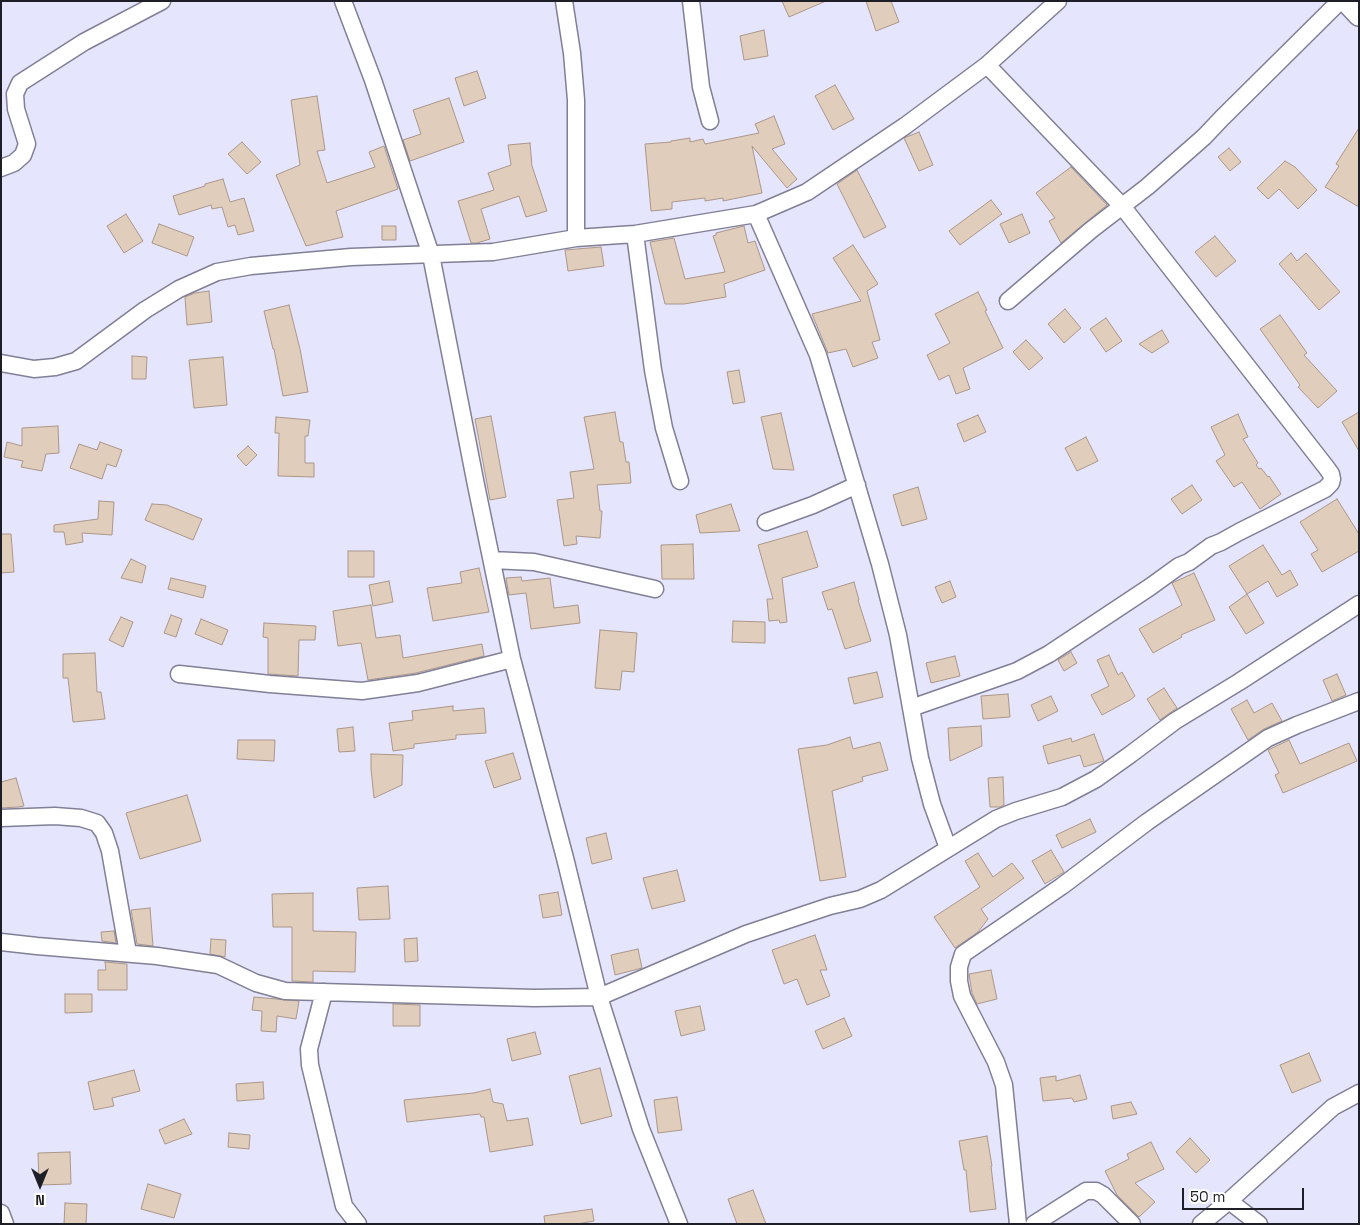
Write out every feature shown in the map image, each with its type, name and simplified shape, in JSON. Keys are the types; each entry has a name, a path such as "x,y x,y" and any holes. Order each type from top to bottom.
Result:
{"street":[{"path":"1,168 23,155 27,144 16,109 15,94 20,83 84,42 162,1"},
{"path":"343,1 372,80 431,255 512,659 565,858 599,997 641,1129 679,1224"},
{"path":"564,1 572,53 576,100 576,238"},
{"path":"691,1 700,86 710,121"},
{"path":"1,363 34,369 76,362 144,310 179,289 217,272 251,266 351,257 493,252 576,238 635,234 756,214 807,192 905,126 987,65 1058,1"},
{"path":"1008,302 1091,230 1147,187 1204,137 1340,1"},
{"path":"1346,1 1359,15"},
{"path":"912,708 1016,671 1049,654 1211,546 1326,489 1331,483 1331,474 1326,466 1122,206 987,65"},
{"path":"756,214 818,355 880,564 898,635 922,767 932,804 948,848"},
{"path":"635,234 655,380 664,428 680,481"},
{"path":"766,522 813,505 857,485"},
{"path":"492,560 534,562 655,589"},
{"path":"1,942 157,956 218,965 256,983 285,991 534,998 599,997 746,934 830,906 860,899 881,890 996,819 1062,796 1096,779 1175,721 1359,604"},
{"path":"179,674 270,684 362,691 418,683 512,659"},
{"path":"1018,1224 1004,1085 996,1062 962,996 959,967 963,954 1062,886 1147,822 1268,738 1359,701"},
{"path":"1,818 55,816 81,818 97,823 104,833 110,850 128,953"},
{"path":"324,992 309,1049 310,1065 344,1206 358,1224"},
{"path":"1201,1224 1333,1107 1359,1093"},
{"path":"1034,1224 1086,1191 1096,1191 1132,1224"},
{"path":"1229,1201 1259,1224"},
{"path":"1,1213 4,1224"}],"building":[{"path":"782,1 826,1 789,17"},
{"path":"866,1 891,1 899,22 876,31"},
{"path":"764,30 768,56 744,60 740,36"},
{"path":"477,71 486,98 464,106 455,78"},
{"path":"835,85 854,119 833,130 815,96"},
{"path":"317,96 325,150 317,151 327,183 375,167 369,152 384,146 398,189 336,211 343,237 306,246 276,175 300,165 291,100"},
{"path":"449,98 464,142 410,161 403,140 421,134 413,110"},
{"path":"774,116 785,144 772,149 797,179 787,188 752,146 762,193 723,201 723,198 705,201 705,198 672,202 672,209 651,211 645,144 690,138 690,142 703,139 705,144 759,133 755,124"},
{"path":"1359,128 1359,207 1325,187 1339,166 1336,164"},
{"path":"919,132 933,165 919,171 904,138"},
{"path":"242,142 261,162 247,174 228,154"},
{"path":"530,143 532,166 547,211 526,217 519,196 481,209 490,239 471,243 458,201 494,190 488,173 511,165 508,145"},
{"path":"1229,148 1241,162 1230,171 1218,157"},
{"path":"1285,161 1295,167 1317,190 1298,209 1279,189 1268,199 1257,188"},
{"path":"1071,167 1107,205 1061,243 1049,221 1055,218 1036,193"},
{"path":"857,170 886,227 864,238 837,184"},
{"path":"223,179 230,202 244,198 254,231 238,235 235,225 228,227 222,207 212,209 211,205 179,215 173,196"},
{"path":"991,200 1002,214 960,245 949,231"},
{"path":"126,214 143,241 124,253 107,226"},
{"path":"1022,214 1030,233 1009,243 1000,224"},
{"path":"159,224 194,237 187,256 152,243"},
{"path":"382,226 396,226 396,240 382,240"},
{"path":"744,226 748,243 755,241 765,270 724,284 726,297 684,304 665,304 650,242 674,238 685,279 725,272 713,236 716,233"},
{"path":"1215,236 1236,261 1216,277 1195,252"},
{"path":"853,245 878,284 867,291 880,340 872,342 878,358 853,367 846,349 828,353 812,314 861,301 833,258"},
{"path":"601,247 604,266 568,271 565,250"},
{"path":"1291,253 1297,261 1306,253 1340,292 1319,310 1279,264"},
{"path":"209,291 212,322 187,325 185,297"},
{"path":"978,292 1003,348 963,368 970,389 956,394 949,375 939,380 927,355 950,343 935,314"},
{"path":"289,305 308,392 283,396 264,311"},
{"path":"1065,309 1081,328 1064,343 1048,324"},
{"path":"1280,315 1307,353 1304,355 1337,391 1318,408 1298,387 1300,385 1260,329"},
{"path":"1106,318 1122,341 1106,352 1090,329"},
{"path":"1162,330 1169,342 1152,353 1139,344"},
{"path":"1026,340 1043,358 1029,370 1013,352"},
{"path":"132,356 147,357 146,379 132,379"},
{"path":"223,357 227,405 194,408 189,360"},
{"path":"739,370 745,402 733,404 727,372"},
{"path":"615,412 620,442 623,442 626,462 629,462 631,483 597,485 600,511 602,511 600,538 576,536 577,544 564,546 557,500 574,498 570,472 594,469 584,417"},
{"path":"1359,412 1359,451 1342,422"},
{"path":"781,413 794,470 773,469 761,417"},
{"path":"1238,414 1248,437 1243,439 1258,463 1256,465 1269,476 1281,494 1260,509 1242,482 1234,487 1216,461 1225,455 1211,427"},
{"path":"978,415 986,432 964,442 957,424"},
{"path":"491,416 506,497 490,500 475,419"},
{"path":"276,417 310,420 308,436 305,436 305,463 314,463 314,477 278,476 279,433 275,433"},
{"path":"58,426 59,453 46,454 42,471 21,467 23,461 4,457 7,442 22,446 22,428"},
{"path":"1086,437 1098,461 1077,471 1065,448"},
{"path":"100,442 122,450 116,467 107,464 102,479 70,468 79,444 97,450"},
{"path":"248,446 257,455 246,466 237,456"},
{"path":"1192,485 1202,500 1182,514 1171,499"},
{"path":"918,487 927,519 902,526 893,495"},
{"path":"1337,499 1359,534 1359,551 1322,572 1311,554 1318,550 1300,522"},
{"path":"99,501 114,502 112,535 82,533 83,542 66,545 64,532 54,532 54,525 98,519"},
{"path":"152,504 167,505 202,519 193,540 145,520"},
{"path":"731,504 740,531 700,533 696,515"},
{"path":"807,531 818,567 782,578 787,622 780,623 779,620 769,621 767,599 773,599 758,545"},
{"path":"1,534 11,534 14,572 1,573"},
{"path":"693,544 694,579 662,579 661,545"},
{"path":"1263,545 1282,575 1290,570 1298,585 1277,597 1268,581 1247,594 1229,566"},
{"path":"348,551 374,551 374,577 348,577"},
{"path":"131,559 146,566 142,583 121,578"},
{"path":"479,568 489,612 433,621 427,588 462,583 460,572"},
{"path":"1194,573 1215,620 1181,635 1182,637 1153,653 1139,629 1182,605 1172,583"},
{"path":"521,577 522,581 550,578 554,608 578,605 580,623 531,629 526,593 509,595 506,578"},
{"path":"171,578 206,586 203,598 168,589"},
{"path":"389,581 393,602 373,606 369,585"},
{"path":"950,581 956,597 942,603 935,587"},
{"path":"854,582 871,641 845,649 832,609 828,610 822,592"},
{"path":"1247,594 1264,623 1246,634 1229,607"},
{"path":"371,605 376,638 400,635 403,658 482,644 484,656 416,673 368,680 361,643 338,646 333,611"},
{"path":"171,615 182,619 176,637 164,633"},
{"path":"121,617 133,622 123,647 109,640"},
{"path":"201,619 228,630 222,645 195,634"},
{"path":"733,621 765,622 765,643 732,642"},
{"path":"264,623 316,626 315,640 299,640 298,676 268,674 268,638 263,637"},
{"path":"600,630 637,633 634,672 622,671 620,690 595,688"},
{"path":"1071,652 1077,663 1064,671 1058,660"},
{"path":"95,653 97,692 101,692 105,719 73,722 68,678 63,678 63,654"},
{"path":"1109,655 1118,675 1122,672 1135,696 1102,715 1091,695 1109,686 1097,660"},
{"path":"955,656 960,676 931,683 926,663"},
{"path":"877,672 883,697 854,704 848,678"},
{"path":"1337,674 1346,695 1332,701 1323,680"},
{"path":"1164,688 1177,708 1160,720 1147,699"},
{"path":"1008,694 1010,717 983,719 981,696"},
{"path":"1051,696 1058,711 1038,721 1031,705"},
{"path":"1247,700 1254,713 1272,703 1282,721 1264,729 1248,740 1231,709"},
{"path":"453,706 453,711 484,708 486,733 456,735 456,739 414,744 414,748 393,751 389,723 413,720 412,711"},
{"path":"981,726 982,746 950,761 948,728"},
{"path":"353,727 355,751 339,752 337,729"},
{"path":"1094,734 1104,761 1084,767 1080,755 1048,764 1043,746 1071,738 1072,742"},
{"path":"850,737 853,749 880,742 888,770 862,777 863,781 832,791 846,877 820,881 798,749 827,745"},
{"path":"238,740 275,740 274,761 237,759"},
{"path":"1289,740 1300,764 1349,743 1357,761 1283,793 1275,775 1279,773 1268,750"},
{"path":"513,753 521,779 494,788 485,761"},
{"path":"371,754 403,755 402,785 374,798 371,769"},
{"path":"1003,777 1004,805 990,807 988,778"},
{"path":"16,778 24,806 1,808 1,782"},
{"path":"187,795 201,841 140,859 126,813"},
{"path":"1090,819 1096,832 1062,848 1056,835"},
{"path":"606,833 612,859 592,864 586,838"},
{"path":"1051,850 1064,872 1045,884 1032,861"},
{"path":"978,853 993,877 1012,863 1024,878 981,909 988,919 978,932 955,948 934,917 980,887 965,861"},
{"path":"677,870 685,901 652,909 643,878"},
{"path":"388,886 390,919 359,920 357,888"},
{"path":"558,892 562,915 543,918 539,895"},
{"path":"313,893 313,931 356,932 355,972 313,971 313,982 292,981 292,927 273,927 272,894"},
{"path":"150,908 153,946 137,944 131,910"},
{"path":"114,931 116,943 102,941 101,932"},
{"path":"815,935 827,970 820,970 830,996 807,1005 797,979 784,984 772,950"},
{"path":"417,938 418,961 405,962 404,939"},
{"path":"211,939 226,940 225,957 210,954"},
{"path":"638,949 642,968 615,975 611,955"},
{"path":"105,962 127,964 127,990 98,990 98,970 106,970"},
{"path":"991,970 997,999 977,1004 972,993 969,974"},
{"path":"65,994 92,994 92,1012 65,1013"},
{"path":"254,997 299,1001 296,1019 277,1016 276,1032 261,1031 262,1011 252,1010"},
{"path":"393,1004 420,1005 420,1026 393,1026"},
{"path":"700,1006 705,1030 681,1036 675,1011"},
{"path":"844,1018 852,1036 823,1049 815,1031"},
{"path":"535,1032 541,1054 512,1061 507,1039"},
{"path":"1309,1053 1321,1081 1292,1093 1280,1065"},
{"path":"600,1068 612,1116 581,1124 569,1076"},
{"path":"134,1070 140,1091 112,1098 114,1106 94,1110 88,1082"},
{"path":"1080,1075 1087,1099 1074,1102 1072,1098 1043,1101 1040,1078 1056,1076 1056,1081"},
{"path":"263,1082 264,1099 237,1101 236,1084"},
{"path":"490,1089 493,1102 503,1104 507,1121 528,1118 533,1145 490,1152 484,1117 481,1117 480,1114 407,1122 404,1100 474,1093"},
{"path":"677,1097 682,1130 658,1133 654,1100"},
{"path":"1131,1102 1137,1114 1113,1119 1111,1106"},
{"path":"184,1119 192,1134 165,1144 159,1130"},
{"path":"229,1133 250,1135 249,1149 228,1147"},
{"path":"987,1136 996,1209 970,1212 966,1170 964,1170 959,1141"},
{"path":"1190,1138 1210,1160 1196,1173 1176,1152"},
{"path":"1151,1142 1164,1169 1135,1183 1155,1202 1139,1217 1117,1195 1105,1171 1129,1159 1127,1154"},
{"path":"70,1152 71,1184 39,1185 38,1153"},
{"path":"148,1184 181,1194 174,1218 141,1209"},
{"path":"753,1190 766,1224 737,1224 728,1199"},
{"path":"65,1203 87,1204 86,1224 64,1224"},
{"path":"592,1209 594,1221 577,1224 545,1224 544,1216"}]}
